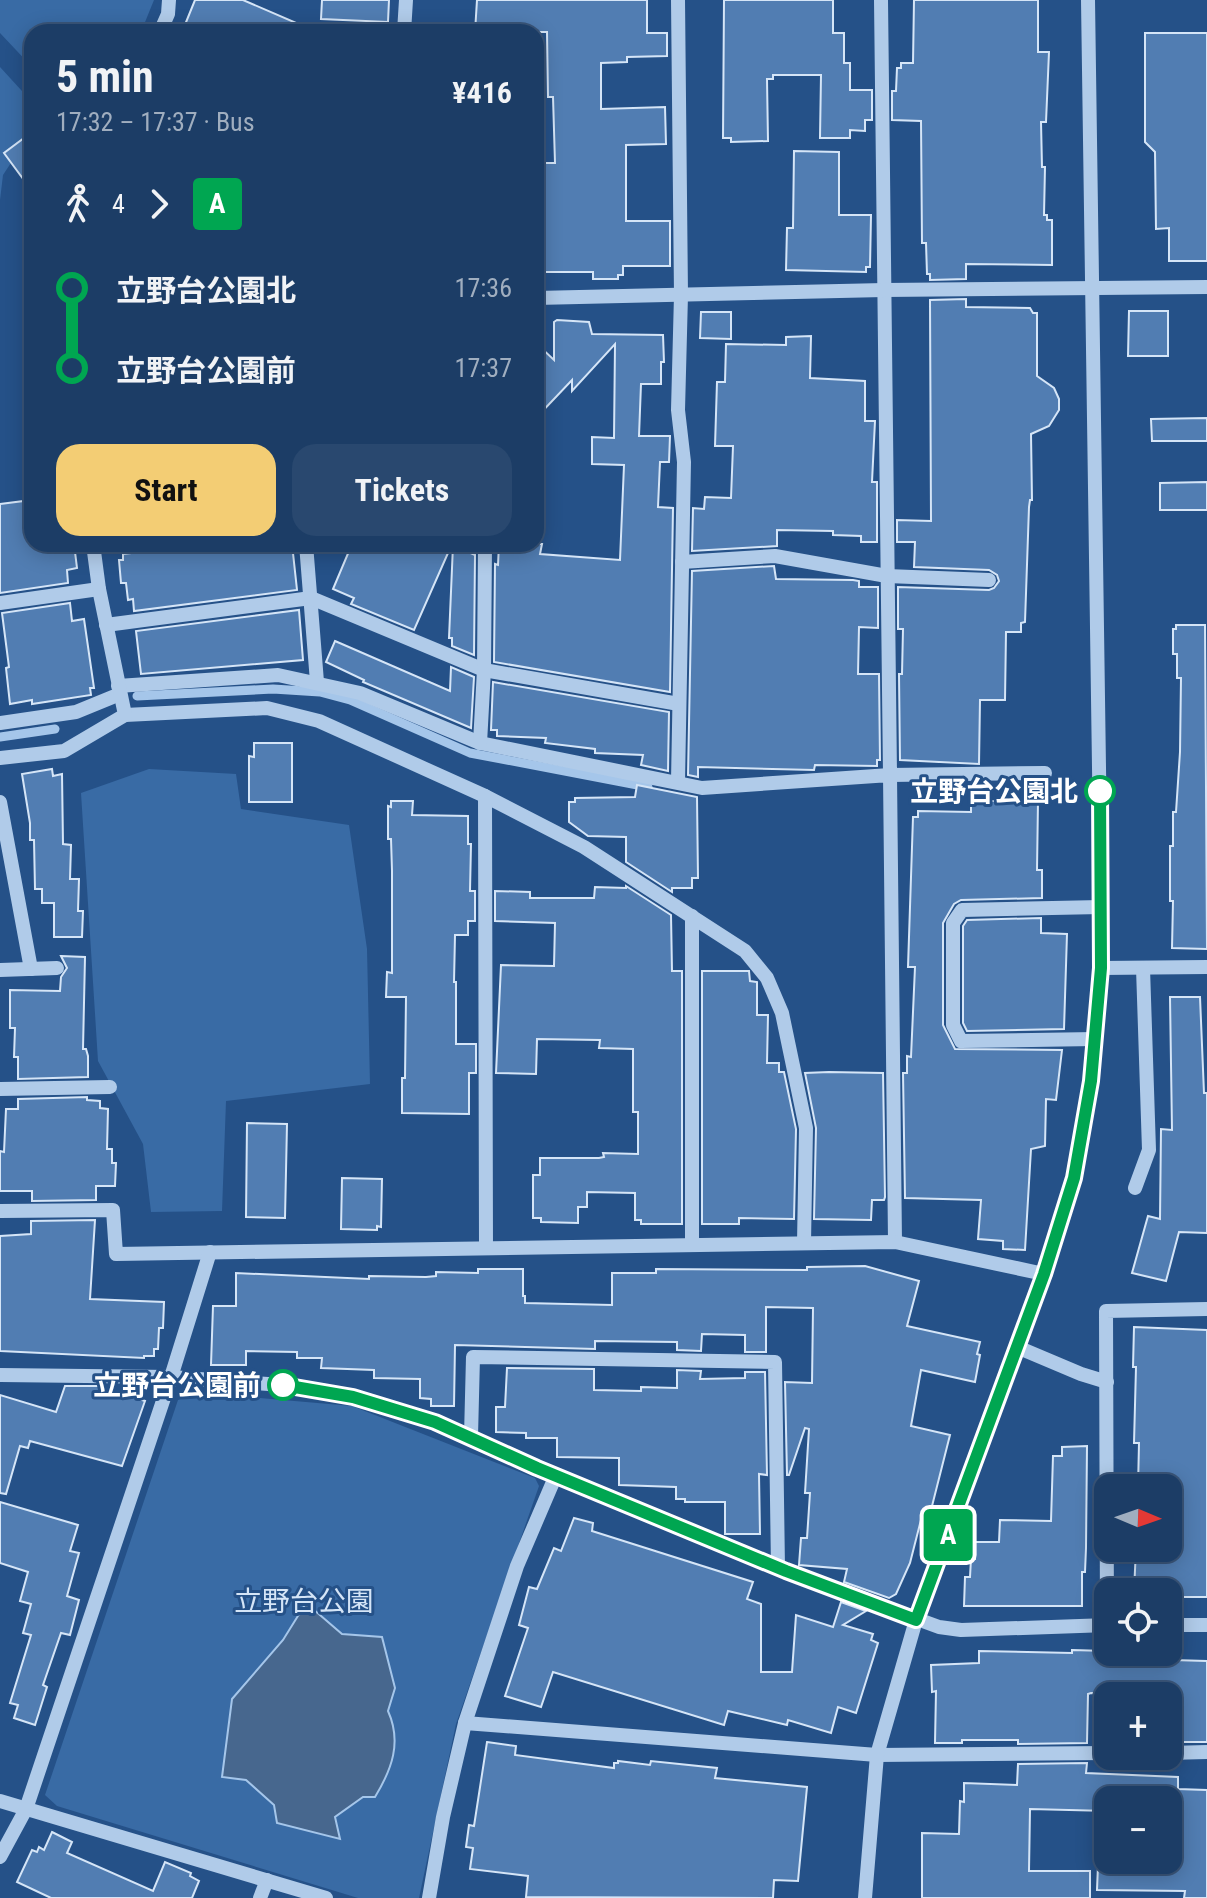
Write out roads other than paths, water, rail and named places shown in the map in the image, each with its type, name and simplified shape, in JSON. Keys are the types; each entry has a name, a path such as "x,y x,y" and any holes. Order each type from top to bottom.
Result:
{"street":[{"path":"164,24 169,0"},
{"path":"404,24 406,0"},
{"path":"678,0 681,295 678,410 684,462 678,781"},
{"path":"881,0 895,1242"},
{"path":"865,1898 877,1755 916,1620 1044,1274 1074,1178 1091,1081 1101,968 1101,907 1088,0"},
{"path":"544,298 1207,287"},
{"path":"94,552 125,715"},
{"path":"307,552 317,682"},
{"path":"480,743 485,552"},
{"path":"682,562 775,556 887,576 989,580"},
{"path":"0,603 99,589"},
{"path":"106,625 311,598 484,670 679,704"},
{"path":"0,723 76,712 119,690 278,675 360,693 480,743 702,788 890,775 1045,773"},
{"path":"0,758 64,751 125,715 267,708 319,721 485,796 584,847 745,951 767,978 782,1013 806,1128 804,1243"},
{"path":"485,796 486,1248"},
{"path":"0,802 31,969"},
{"path":"1095,1039 961,1041 953,1025 953,923 962,910 1101,907"},
{"path":"692,916 692,1245"},
{"path":"1101,968 1207,967"},
{"path":"0,970 57,968"},
{"path":"1135,1188 1149,1150 1143,968"},
{"path":"0,1089 110,1087"},
{"path":"0,1211 113,1210 116,1254 895,1242 1044,1274"},
{"path":"0,1857 26,1809 210,1252"},
{"path":"1108,1578 1106,1311 1207,1309"},
{"path":"1017,1347 1107,1382"},
{"path":"471,1436 473,1357 775,1362 778,1568"},
{"path":"0,1375 171,1377 282,1385 353,1397 471,1436 778,1568 916,1620 961,1630 1094,1625"},
{"path":"429,1898 443,1817 465,1723 517,1566 556,1475"},
{"path":"1182,1625 1207,1625"},
{"path":"465,1723 877,1755 1094,1753"},
{"path":"1182,1753 1207,1752"},
{"path":"0,1801 326,1898"},
{"path":"260,1898 267,1880"}],"waterway":[{"path":"137,696 273,689 320,692 350,700 470,753 648,787"},
{"path":"0,737 55,729"}],"place":[{"name":"立野台公園北","path":"1100,791"},
{"name":"立野台公園前","path":"283,1385"}],"park label":[{"name":"立野台公園","path":"304,1601"}]}
